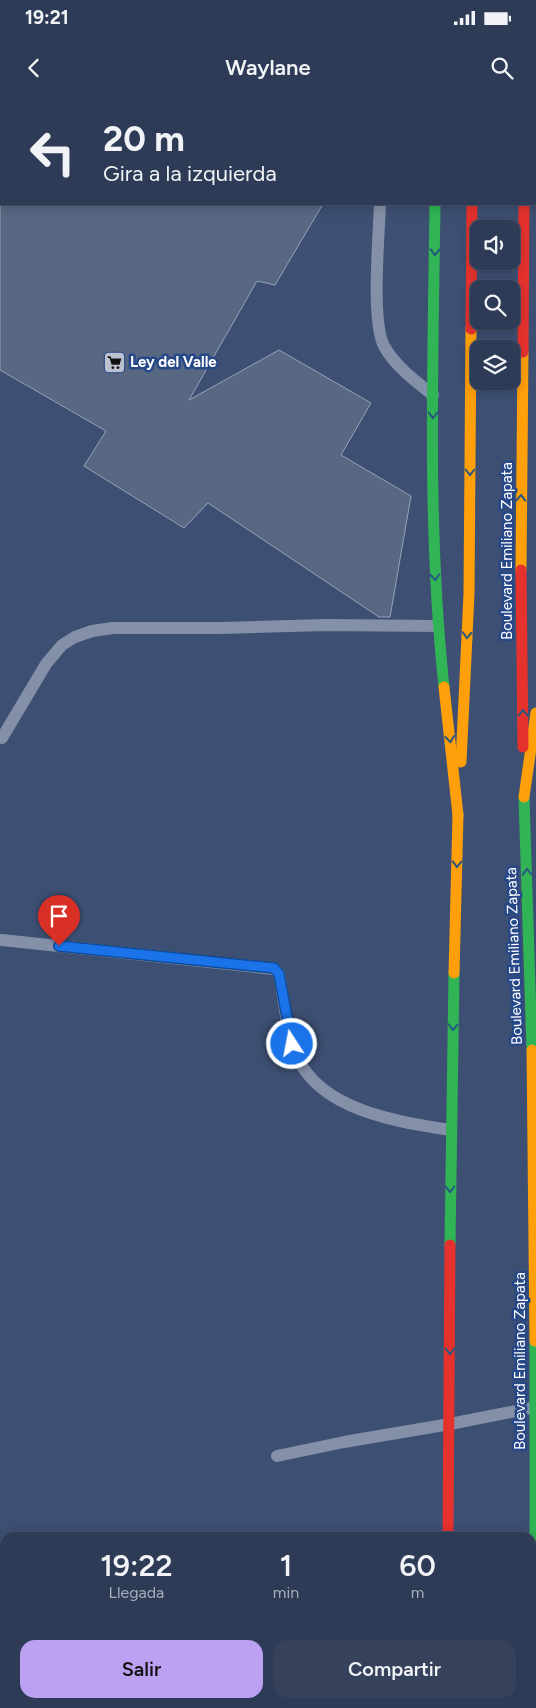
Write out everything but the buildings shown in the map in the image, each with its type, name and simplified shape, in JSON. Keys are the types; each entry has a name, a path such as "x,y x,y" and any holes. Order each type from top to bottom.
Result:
{"main road":[{"path":"435,205 432,494 438,626 458,815"},
{"path":"448,1532 451,1130 458,815 469,594 472,205"},
{"name":"Boulevard Emiliano Zapata","path":"524,205 520,564 524,797 534,1005 536,1532"},
{"path":"524,797 536,713"}],"lane":[{"path":"380,205 379,329 384,345 394,360 433,395"},
{"path":"2,738 46,664 62,645 75,637 92,631 113,628 222,628 325,625 438,626"},
{"path":"2,940 274,968 279,974 292,1044 297,1057 313,1081 338,1100 362,1110 422,1126 451,1130"},
{"path":"277,1456 536,1407"}],"traffic: fast":[{"path":"435,205 432,386 433,506 435,566 444,687"},
{"path":"524,797 532,1050"},
{"path":"450,1245 454,973"},
{"path":"535,1341 535,1532"}],"traffic: slow":[{"path":"461,762 469,594 471,330"},
{"path":"521,570 523,352"},
{"path":"444,687 458,815"},
{"path":"524,797 536,713"},
{"path":"454,973 458,815"},
{"path":"532,1050 535,1341"}],"traffic: jam":[{"path":"471,280 472,205"},
{"path":"523,352 524,205"},
{"path":"521,570 523,747"},
{"path":"448,1532 450,1245"}],"place":[{"name":"Ley del Valle","path":"114,362"}],"route":[{"path":"59,946 274,968 279,974 292,1044"}]}
